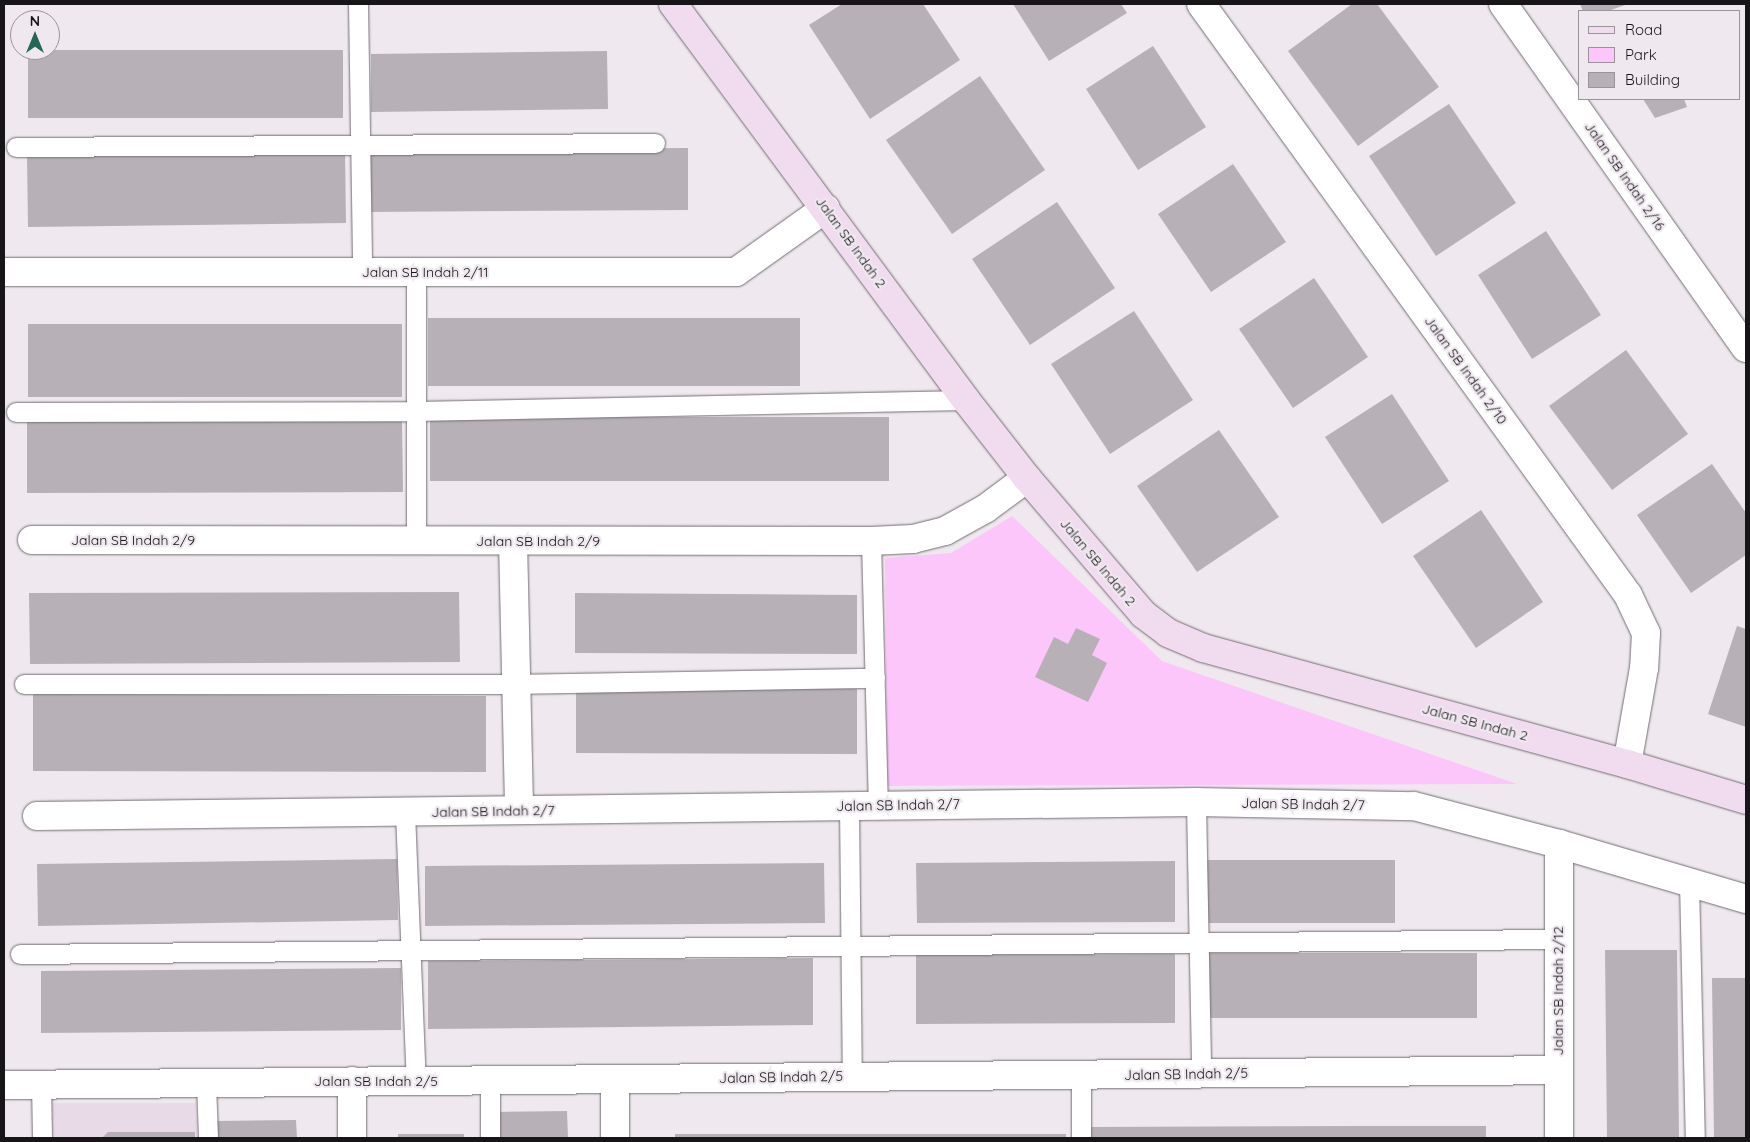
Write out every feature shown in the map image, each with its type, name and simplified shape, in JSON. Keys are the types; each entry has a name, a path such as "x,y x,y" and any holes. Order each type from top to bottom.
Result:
{"street":[{"name":"Jalan SB Indah 2","path":"673,4 826,208 966,400 1027,478 1143,614 1168,633 1203,648 1627,764 1746,800"},
{"name":"Jalan SB Indah 2/10","path":"1201,4 1628,595 1646,633 1644,668 1627,764"},
{"name":"Jalan SB Indah 2/16","path":"1503,4 1746,348"},
{"name":"Jalan SB Indah 2/11","path":"4,272 736,272 826,208"},
{"name":"Jalan SB Indah 2/9","path":"32,540 416,540 513,542 871,541 913,539 945,531 985,509 1027,478"},
{"path":"513,542 518,810"},
{"name":"Jalan SB Indah 2/7","path":"37,816 1196,802 1414,806 1559,844 1746,899"},
{"name":"Jalan SB Indah 2/12","path":"1559,844 1558,1070 1560,1138"},
{"name":"Jalan SB Indah 2/5","path":"4,1084 1558,1070"},
{"path":"614,1079 615,1138"},
{"path":"352,1081 352,1138"}],"lane":[{"path":"358,4 362,272"},
{"path":"16,147 359,146 656,142"},
{"path":"416,272 416,540"},
{"path":"16,412 415,411 966,400"},
{"path":"871,541 878,805"},
{"path":"24,684 516,684 875,678"},
{"path":"1196,802 1201,1074"},
{"path":"849,806 852,1077"},
{"path":"406,812 416,1081"},
{"path":"1689,882 1695,1138"},
{"path":"20,954 1558,939"},
{"path":"1081,1074 1081,1138"},
{"path":"490,1080 490,1138"},
{"path":"206,1083 208,1138"},
{"path":"41,1084 42,1138"}],"shaded area":[{"path":"52,1103 196,1103 197,1138 53,1138"}],"green space":[{"path":"1012,516 1162,661 1517,784 887,786 885,558 951,553"}],"building":[{"path":"842,4 923,4 960,60 870,119 809,25"},
{"path":"1013,4 1121,4 1127,13 1049,61"},
{"path":"1352,4 1377,4 1439,87 1358,146 1288,51"},
{"path":"1580,4 1628,4 1611,10 1583,10"},
{"path":"1153,46 1206,127 1138,170 1086,89"},
{"path":"60,50 343,50 343,118 28,118 28,60 60,60"},
{"path":"607,51 608,109 371,112 371,54"},
{"path":"980,76 1045,170 952,234 886,140"},
{"path":"1644,100 1684,100 1687,107 1655,118"},
{"path":"1449,104 1516,203 1436,256 1369,156"},
{"path":"688,148 688,210 367,212 366,150"},
{"path":"345,151 346,223 28,227 27,155"},
{"path":"1233,164 1286,242 1211,292 1158,214"},
{"path":"1057,202 1115,288 1030,345 972,259"},
{"path":"1546,231 1601,315 1532,359 1478,275"},
{"path":"1314,278 1368,357 1293,408 1239,329"},
{"path":"1134,311 1193,400 1110,454 1051,364"},
{"path":"428,318 800,318 800,386 428,386"},
{"path":"28,324 402,324 402,397 28,397"},
{"path":"1626,350 1688,434 1612,490 1549,406"},
{"path":"1392,394 1449,481 1382,524 1325,437"},
{"path":"430,417 889,417 889,481 430,481"},
{"path":"402,421 403,492 27,493 27,422"},
{"path":"1219,430 1279,517 1197,572 1137,486"},
{"path":"1712,464 1746,513 1746,555 1691,593 1637,515"},
{"path":"1481,510 1543,602 1476,648 1413,556"},
{"path":"459,592 460,662 30,664 29,593"},
{"path":"575,593 857,595 857,654 575,653"},
{"path":"1737,626 1746,629 1746,727 1708,714"},
{"path":"1076,628 1100,639 1092,655 1107,663 1088,702 1035,677 1054,637 1068,644"},
{"path":"576,687 857,689 857,754 576,753"},
{"path":"33,694 486,696 486,772 33,771"},
{"path":"397,859 398,920 38,926 37,864"},
{"path":"1204,860 1395,860 1395,923 1204,923"},
{"path":"1175,861 1175,922 917,923 916,863"},
{"path":"824,863 825,923 425,926 425,866"},
{"path":"1605,950 1677,950 1679,1138 1607,1138"},
{"path":"1205,953 1477,953 1477,1018 1205,1018"},
{"path":"1175,954 1175,1023 916,1024 916,955"},
{"path":"813,958 813,1025 428,1029 428,961"},
{"path":"401,968 401,1030 41,1033 41,971"},
{"path":"1712,978 1746,978 1746,1138 1714,1138"},
{"path":"567,1111 568,1138 495,1138 494,1112"},
{"path":"296,1120 297,1138 216,1138 216,1121"},
{"path":"1486,1126 1486,1138 1089,1138 1089,1127"},
{"path":"108,1132 195,1132 195,1138 102,1138"},
{"path":"398,1134 464,1134 464,1138 398,1138"},
{"path":"675,1134 1066,1134 1066,1138 675,1138"}]}
